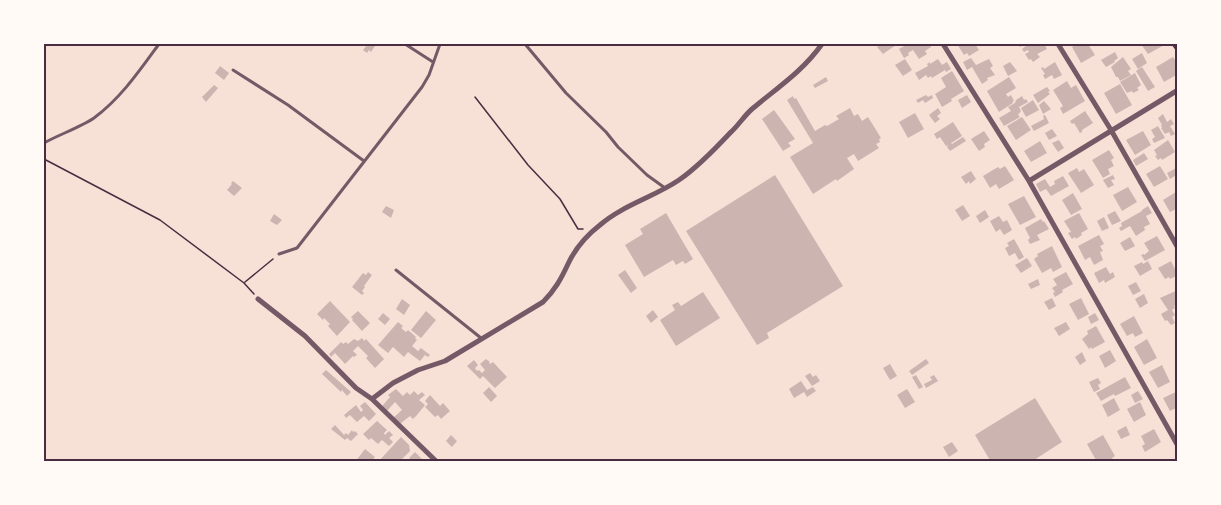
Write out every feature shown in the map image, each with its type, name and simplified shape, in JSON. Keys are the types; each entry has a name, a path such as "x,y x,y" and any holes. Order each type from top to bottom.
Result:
{"street":[{"path":"372,399 393,383 418,370 445,361 543,302 553,291 574,254 601,223 680,179 701,162 750,111 798,73 822,44"},
{"path":"943,44 1029,181 1178,446"},
{"path":"1058,44 1111,130 1178,248"},
{"path":"1029,181 1178,90"},
{"path":"258,299 305,336 356,388 372,399 437,462"}],"lane":[{"path":"44,142 93,119 131,81 159,44"},
{"path":"405,44 434,63"},
{"path":"279,254 297,248 422,87 441,44"},
{"path":"525,44 566,93 618,147 647,175 665,188"},
{"path":"233,70 288,105 364,161"},
{"path":"396,270 482,339"}],"path":[{"path":"1172,44 1178,52"},
{"path":"475,97 521,156 560,199 578,229 593,231"},
{"path":"44,159 160,220 244,283 258,299"},
{"path":"244,283 279,254"}],"building":[{"path":"368,44 375,46 371,52 369,50 367,53 363,50"},
{"path":"882,44 896,45 883,54 877,47"},
{"path":"908,44 929,44 931,47 925,51 927,54 919,59 913,50 904,58 899,49"},
{"path":"957,44 975,44 979,50 969,56 967,53 964,55"},
{"path":"1025,44 1044,44 1047,49 1037,54 1040,57 1033,62 1025,54 1029,52 1028,50 1024,52 1022,49 1026,46"},
{"path":"1077,44 1088,44 1095,55 1081,63 1072,47"},
{"path":"1141,44 1166,44 1148,54"},
{"path":"1115,52 1118,58 1106,67 1101,60"},
{"path":"1142,53 1147,63 1138,69 1132,59"},
{"path":"1123,57 1131,69 1128,71 1131,75 1120,81 1111,67"},
{"path":"1173,57 1178,65 1178,74 1164,82 1156,67"},
{"path":"971,58 976,65 989,59 993,66 990,68 995,75 987,78 988,80 982,84 972,67 967,70 963,62"},
{"path":"905,59 912,70 903,76 895,65"},
{"path":"938,59 942,65 947,62 951,69 932,78 926,75 919,80 915,73"},
{"path":"1010,62 1017,71 1008,76 1003,66"},
{"path":"1055,62 1062,75 1054,79 1052,75 1045,79 1041,68 1044,69"},
{"path":"220,66 229,73 224,80 215,73"},
{"path":"1142,67 1155,87 1148,91 1136,71"},
{"path":"952,71 964,91 942,107 935,94 946,87 941,78"},
{"path":"1135,73 1141,85 1137,88 1139,90 1127,93 1120,82"},
{"path":"826,77 828,81 815,88 813,85"},
{"path":"1009,77 1016,88 1006,94 1008,97 1011,95 1014,101 999,112 987,91"},
{"path":"1067,81 1071,88 1076,85 1085,101 1063,114 1060,108 1063,106 1053,90"},
{"path":"1120,84 1132,105 1116,114 1104,93"},
{"path":"214,85 218,88 206,102 202,97"},
{"path":"1047,87 1050,94 1038,103 1033,95"},
{"path":"926,95 928,97 932,95 933,98 925,103 923,100 918,103 916,100"},
{"path":"967,95 971,102 962,108 958,100"},
{"path":"793,96 815,131 839,119 836,116 850,108 854,116 858,114 862,121 868,117 881,138 876,144 879,148 858,161 854,154 847,158 854,169 813,194 790,157 813,143 787,100"},
{"path":"1022,96 1028,102 1019,107 1020,117 1004,126 999,118 1011,111 1008,107"},
{"path":"1033,100 1039,110 1026,117 1021,108"},
{"path":"1044,101 1051,109 1043,114 1039,105"},
{"path":"938,108 941,113 937,116 940,119 935,123 929,115"},
{"path":"774,110 795,139 788,143 791,146 783,151 762,119"},
{"path":"1085,111 1093,123 1080,133 1070,121"},
{"path":"915,113 924,129 908,138 899,122"},
{"path":"1163,114 1167,122 1171,119 1174,124 1170,126 1175,134 1171,136 1169,132 1165,134 1161,128 1162,125 1158,118"},
{"path":"1045,115 1049,123 1034,131 1031,126 1044,119"},
{"path":"1022,117 1031,130 1016,140 1007,126"},
{"path":"953,122 962,136 951,143 963,137 966,141 950,151 948,145 946,146 940,137 937,139 934,134"},
{"path":"1158,126 1165,138 1154,143 1152,139 1155,137 1151,130"},
{"path":"1052,129 1057,136 1049,140 1045,133"},
{"path":"984,131 990,140 979,151 971,139"},
{"path":"1143,131 1151,145 1135,155 1126,140"},
{"path":"1059,140 1064,148 1058,152 1052,143"},
{"path":"1168,140 1175,152 1158,160 1154,150"},
{"path":"1040,141 1047,153 1031,162 1024,151"},
{"path":"1109,150 1114,158 1111,160 1114,166 1108,169 1110,174 1103,178 1092,160"},
{"path":"1144,153 1148,159 1136,166 1133,160"},
{"path":"1005,166 1014,180 999,189 996,184 990,188 983,176 998,167 1000,169"},
{"path":"1160,166 1168,179 1154,187 1146,174"},
{"path":"1178,167 1178,174 1170,179 1167,173"},
{"path":"1077,168 1079,172 1084,169 1094,185 1081,193 1068,173"},
{"path":"971,171 976,179 966,184 961,177"},
{"path":"775,175 843,286 767,333 769,338 757,345 686,231"},
{"path":"1113,175 1115,179 1111,180 1114,185 1108,188 1103,180"},
{"path":"1063,176 1069,186 1051,196 1046,189 1040,192 1036,184 1045,179 1050,187 1055,184 1054,181"},
{"path":"233,181 242,188 234,196 227,190"},
{"path":"1128,187 1137,202 1122,211 1113,195"},
{"path":"1176,192 1178,208 1170,212 1163,200"},
{"path":"1073,193 1082,209 1071,215 1062,200"},
{"path":"1024,196 1036,217 1020,225 1008,204"},
{"path":"963,205 970,216 962,221 955,210"},
{"path":"386,206 394,210 391,218 382,212"},
{"path":"1148,206 1152,213 1146,216 1150,224 1144,227 1145,230 1136,236 1130,226 1121,231 1119,228 1122,226 1121,223"},
{"path":"985,210 989,217 980,223 976,216"},
{"path":"1115,211 1121,221 1112,225 1107,215"},
{"path":"666,213 693,259 685,264 683,261 676,265 673,260 644,277 625,245 643,234 640,229"},
{"path":"1079,213 1088,229 1076,239 1075,237 1072,239 1068,233 1071,232 1064,221"},
{"path":"274,214 282,220 277,225 270,221"},
{"path":"999,216 1003,222 1007,220 1012,230 1004,235 1000,229 996,232 990,221"},
{"path":"1104,217 1109,228 1102,231 1097,221"},
{"path":"1041,219 1049,229 1037,235 1040,240 1030,244 1025,228"},
{"path":"1099,235 1104,244 1100,246 1103,251 1100,252 1103,260 1094,265 1090,257 1085,260 1078,246"},
{"path":"1157,236 1165,250 1145,261 1141,255 1149,251 1144,243"},
{"path":"1130,237 1135,246 1125,251 1120,243"},
{"path":"1014,239 1024,257 1019,260 1015,253 1009,256 1005,248 1009,246 1007,243"},
{"path":"1052,246 1062,267 1053,272 1051,268 1042,273 1034,259 1038,256 1037,254"},
{"path":"1027,258 1032,266 1021,273 1015,265"},
{"path":"1148,261 1152,269 1140,276 1134,266"},
{"path":"1171,261 1178,275 1165,279 1158,268"},
{"path":"1106,267 1110,274 1113,272 1115,277 1105,283 1104,280 1099,283 1094,273"},
{"path":"625,270 637,288 631,293 618,275"},
{"path":"368,272 372,275 364,286 362,295 352,287 363,273 366,275"},
{"path":"1066,272 1073,284 1055,297 1052,288 1057,285 1053,279"},
{"path":"1038,279 1040,285 1031,289 1028,284"},
{"path":"1136,282 1141,291 1133,295 1128,286"},
{"path":"1178,290 1178,304 1172,310 1175,323 1171,325 1161,314 1168,310 1160,298"},
{"path":"703,292 720,318 676,346 660,320 675,310 672,305 678,302 681,306"},
{"path":"1144,294 1148,303 1140,308 1135,299"},
{"path":"1052,298 1056,306 1049,310 1044,302"},
{"path":"1081,298 1089,314 1078,320 1069,304"},
{"path":"402,299 410,305 404,315 396,309"},
{"path":"330,301 350,322 337,336 328,326 330,324 317,314"},
{"path":"653,310 658,317 651,323 646,316"},
{"path":"358,311 370,323 362,331 351,317"},
{"path":"426,311 436,320 421,338 411,330"},
{"path":"383,313 390,319 385,325 378,319"},
{"path":"1095,313 1099,320 1091,324 1088,317"},
{"path":"1134,316 1143,333 1135,337 1133,333 1127,336 1120,324"},
{"path":"398,322 403,326 401,328 406,332 408,330 416,337 417,340 412,346 418,351 421,348 430,355 428,357 425,355 420,361 408,352 404,357 393,347 388,353 378,345"},
{"path":"1066,322 1070,329 1059,336 1054,328"},
{"path":"1096,326 1105,342 1089,349 1082,339 1088,334 1087,331"},
{"path":"362,338 364,341 366,339 384,359 375,368 358,346 353,351 357,355 345,364 335,353 331,357 329,354 341,342 348,344 354,339 358,341"},
{"path":"1147,339 1157,358 1144,365 1134,347"},
{"path":"1110,350 1116,361 1105,368 1099,356"},
{"path":"1082,352 1086,361 1080,365 1075,357"},
{"path":"486,359 490,364 493,362 507,377 495,388 483,376 480,379 467,366 474,360 478,365 475,368 482,373 485,370 480,364"},
{"path":"926,359 929,363 912,375 909,371"},
{"path":"890,364 897,376 890,380 883,368"},
{"path":"1162,365 1170,382 1158,388 1149,372"},
{"path":"326,370 351,392 347,396 322,374"},
{"path":"810,373 813,377 816,375 820,381 812,386 805,376"},
{"path":"916,375 923,387 919,389 912,377"},
{"path":"934,375 938,381 926,388 924,384 932,380 930,377"},
{"path":"1125,377 1131,388 1101,401 1096,393"},
{"path":"1098,378 1101,383 1098,385 1100,389 1094,392 1089,382"},
{"path":"801,381 807,390 813,387 816,391 807,397 804,392 794,398 789,389"},
{"path":"489,387 497,396 491,402 483,393"},
{"path":"396,389 403,396 407,392 410,395 414,391 418,395 422,392 425,395 419,400 425,405 417,415 413,419 410,416 400,424 393,418 402,410 395,402 387,411 383,408 390,397 388,395"},
{"path":"907,389 915,402 905,408 897,395"},
{"path":"1138,391 1143,399 1135,403 1131,395"},
{"path":"1178,391 1178,407 1170,411 1163,398"},
{"path":"430,395 440,406 443,403 450,411 441,419 438,415 435,417 425,407 428,404 425,401"},
{"path":"1035,398 1062,442 1031,462 991,462 975,435"},
{"path":"1114,398 1120,410 1108,417 1102,405"},
{"path":"365,402 376,414 369,421 364,416 357,422 350,415 346,418 344,415 356,405 361,412 363,410 360,406"},
{"path":"1140,402 1146,415 1134,422 1127,409"},
{"path":"377,421 387,430 385,435 389,431 393,435 389,438 393,442 389,446 382,440 378,444 371,438 369,440 363,434"},
{"path":"335,425 344,435 346,433 348,435 352,430 358,434 351,441 347,438 345,440 331,429"},
{"path":"1126,426 1130,435 1121,439 1117,431"},
{"path":"1154,429 1161,442 1145,452 1142,446 1145,444 1141,436"},
{"path":"451,435 457,441 452,447 446,441"},
{"path":"1103,435 1115,456 1112,458 1115,462 1097,462 1087,444"},
{"path":"401,437 409,445 410,451 399,462 397,459 395,462 378,462"},
{"path":"952,442 958,451 949,457 943,447"},
{"path":"365,449 375,457 371,462 365,462 362,459 361,462 355,462"},
{"path":"415,452 425,462 413,462 409,458"}]}
